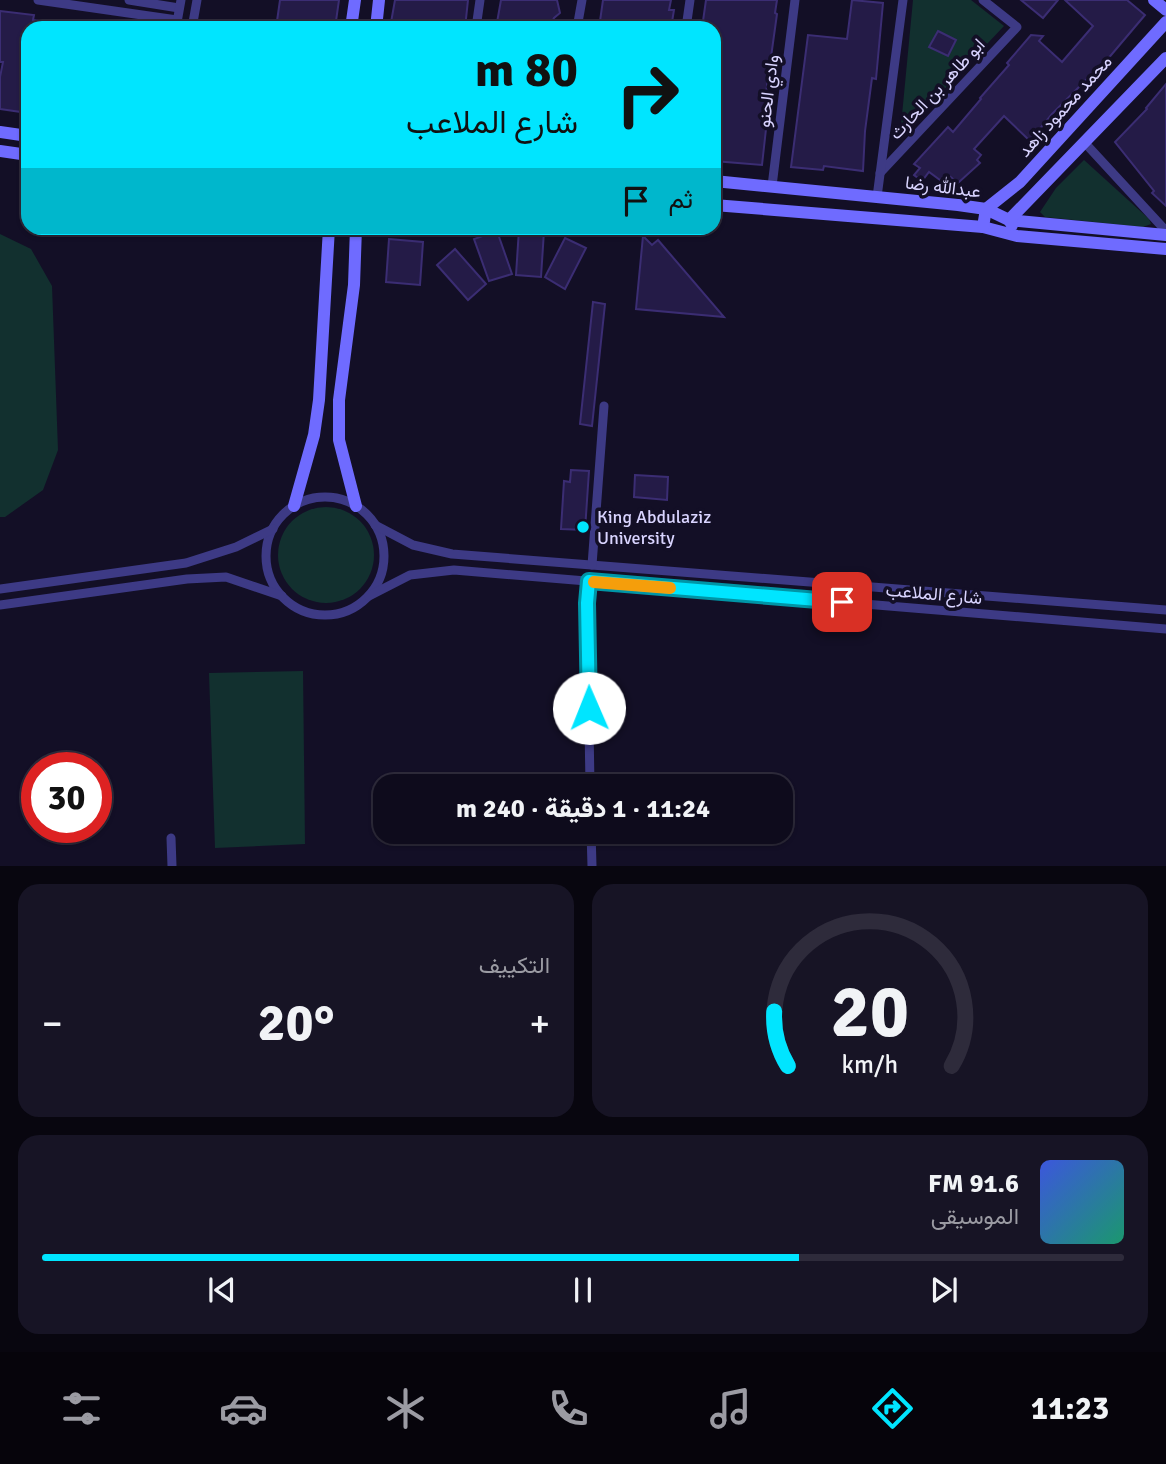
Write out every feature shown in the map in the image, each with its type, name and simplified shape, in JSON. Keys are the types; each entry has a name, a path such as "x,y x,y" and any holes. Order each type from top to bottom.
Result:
{"street":[{"path":"38,0 159,21"},
{"path":"129,0 180,4"},
{"path":"193,21 197,0"},
{"path":"352,21 355,0"},
{"path":"377,21 379,0"},
{"path":"477,21 480,0"},
{"path":"578,21 582,0"},
{"path":"687,21 690,0"},
{"name":"وادي الحنو","path":"772,186 795,0"},
{"path":"877,197 903,0"},
{"name":"ابو طاهر بن الحارث","path":"880,173 1017,27 983,0"},
{"path":"1154,0 1166,10"},
{"name":"محمد محمود زاهد","path":"986,209 1020,182 1166,22"},
{"path":"1017,236 1009,220 1166,58"},
{"path":"0,132 21,135"},
{"path":"1085,143 1166,233"},
{"path":"0,150 21,154"},
{"name":"عبدالله رضا","path":"721,182 986,209 1009,220 1166,233"},
{"name":"عبدالله رضا","path":"721,206 984,227 1017,236 1166,249"},
{"path":"984,227 986,209"},
{"path":"294,506 314,435 319,400 329,235"},
{"path":"356,235 354,285 339,400 339,440 356,506"},
{"path":"592,565 604,405"},
{"path":"325,497 341,499 356,506 375,525 383,542 384,561 379,580 369,596 354,608 335,614 316,614 297,608 282,596 272,581 267,564 267,546 273,529 282,516 294,506 309,500 325,497"},
{"name":"شارع الملاعب","path":"375,525 413,545 452,554 1166,610"},
{"path":"0,589 186,563 236,547 273,529"},
{"name":"شارع الملاعب","path":"369,596 410,575 454,570 1166,629"},
{"path":"0,605 187,579 226,577 282,596"},
{"path":"589,581 590,774"},
{"path":"171,838 172,866"},
{"path":"591,844 592,866"}],"green space":[{"path":"913,0 971,0 1004,26 900,136"},
{"path":"1084,160 1149,219 1151,224 1143,227 1045,217 1040,212 1056,188"},
{"path":"0,234 31,249 52,286 58,450 43,490 5,517 0,517"},
{"path":"326,507 344,511 360,521 370,537 374,555 370,573 360,589 344,599 326,603 308,599 292,589 282,573 278,555 282,537 292,521 308,511"},
{"path":"303,671 305,844 215,848 209,673"}],"building":[{"path":"280,0 339,0 336,21 277,21"},
{"path":"395,0 468,0 466,21 391,21"},
{"path":"501,0 557,0 560,13 552,21 497,21"},
{"path":"603,0 671,0 669,10 674,10 672,21 600,21"},
{"path":"706,0 777,0 766,93 770,93 762,165 721,162 721,21 703,21"},
{"path":"852,0 883,3 876,79 872,78 865,131 863,171 824,166 823,170 791,167 808,35 847,39"},
{"path":"1021,0 1058,0 1043,18"},
{"path":"1065,0 1127,0 1145,15 1090,80 1088,78 1052,114 1030,141 1004,116 974,149 981,155 977,160 980,163 958,183 948,175 940,180 929,172 922,181 914,175 920,168 914,164 948,127 953,132 1031,35 1043,36 1039,41 1062,62 1093,26"},
{"path":"0,11 34,15 33,20 40,21 21,21 21,112 0,109 3,62 0,62"},
{"path":"938,31 956,40 948,56 929,47"},
{"path":"1166,84 1166,206 1152,193 1154,191 1115,142 1147,109"},
{"path":"498,235 512,274 489,281 474,239"},
{"path":"519,235 544,235 541,277 516,275"},
{"path":"643,236 652,245 658,240 724,317 636,309"},
{"path":"565,238 586,248 565,289 545,277"},
{"path":"389,239 423,242 420,285 386,282"},
{"path":"455,249 486,284 468,300 437,265"},
{"path":"593,302 605,304 592,426 580,424"},
{"path":"571,470 589,471 585,530 561,529 564,481 570,482"},
{"path":"635,475 668,477 667,500 634,497"}],"slow traffic":[{"path":"594,582 670,588"}],"place":[{"name":"King Abdulaziz University","path":"583,527"}],"route":[{"path":"589,708 589,581 842,602"}]}
